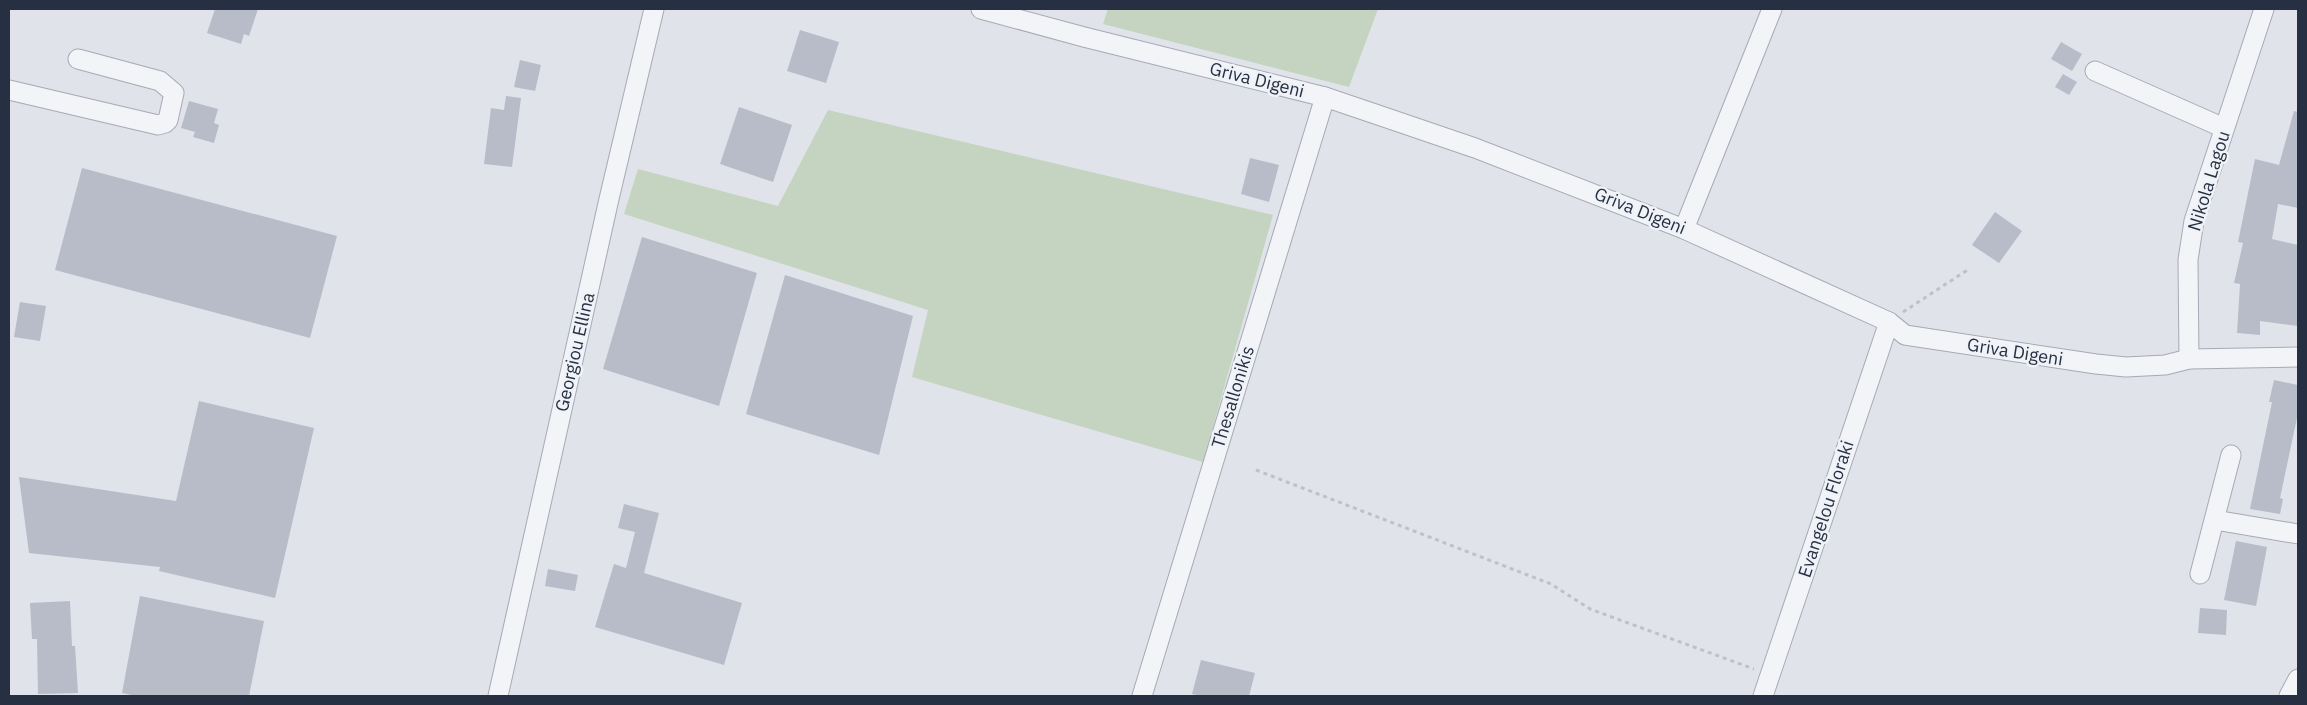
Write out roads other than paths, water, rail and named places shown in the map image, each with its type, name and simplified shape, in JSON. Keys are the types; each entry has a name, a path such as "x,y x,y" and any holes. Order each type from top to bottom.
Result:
{"street":[{"name":"Georgiou Ellina","path":"498,696 609,199 654,9"},
{"name":"Griva Digeni","path":"982,9 1084,37 1325,97 1475,148 1684,229 1889,322 1905,334 2096,364 2126,366 2165,364 2188,359 2298,357"},
{"path":"1684,229 1772,9"},
{"name":"Nikola Lagou","path":"2188,359 2188,260 2194,221 2264,9"},
{"path":"9,90 158,125 165,124 168,120 174,93 168,86 160,81 78,59"},
{"path":"2095,71 2224,128"},
{"name":"Thesallonikis","path":"1142,696 1325,97"},
{"name":"Evangelou Floraki","path":"1764,696 1889,322"},
{"path":"2200,574 2231,455"},
{"path":"2215,520 2291,533"},
{"path":"2289,696 2298,679"}]}
